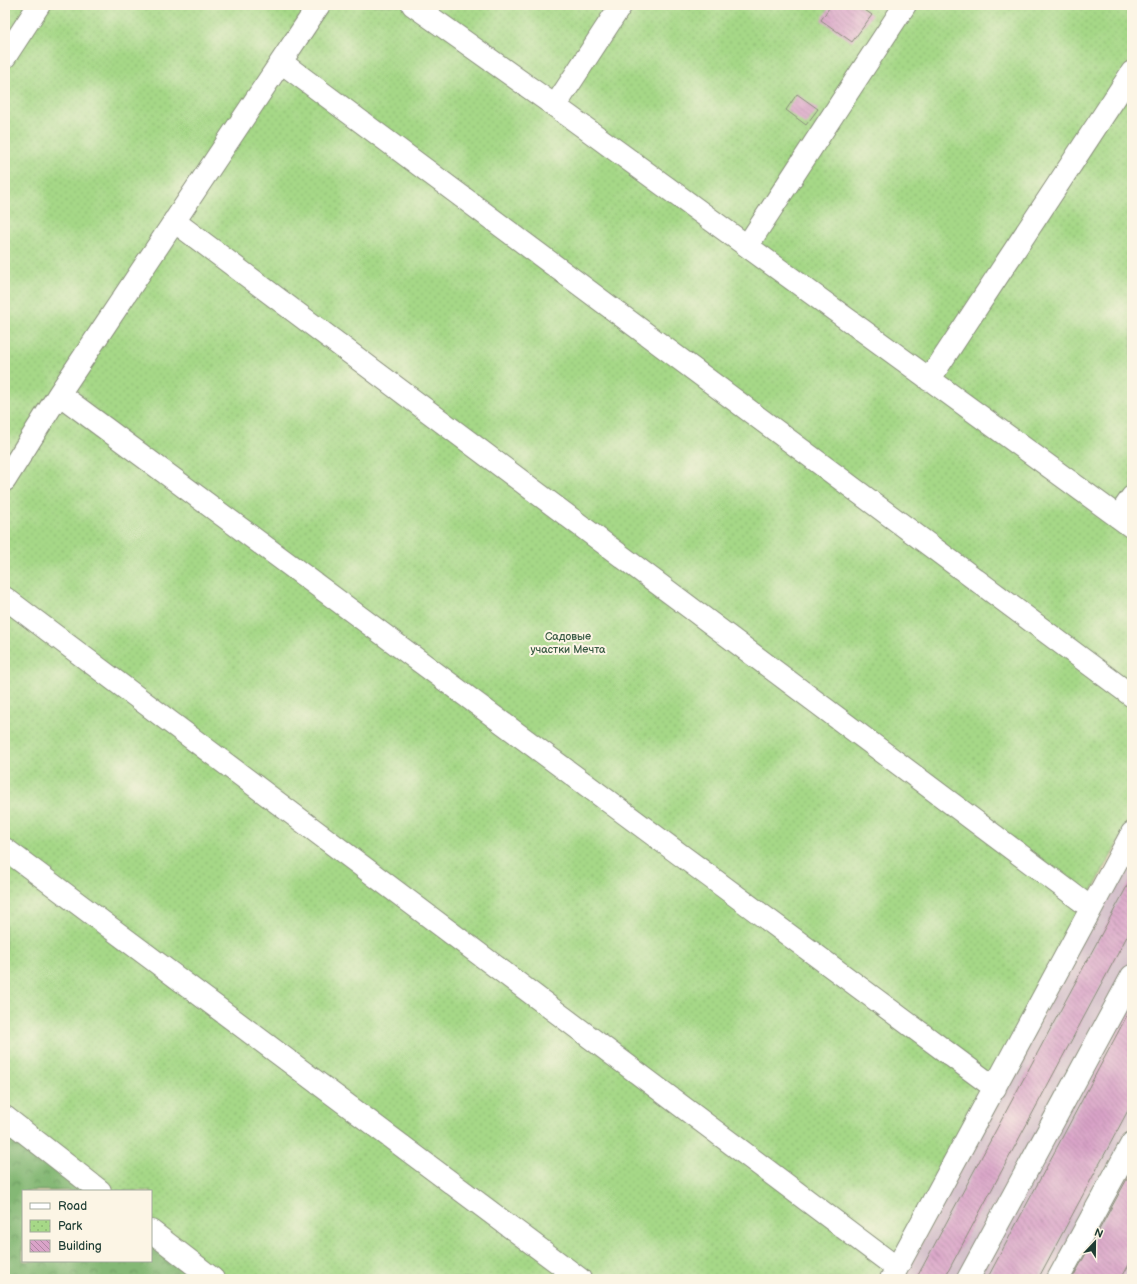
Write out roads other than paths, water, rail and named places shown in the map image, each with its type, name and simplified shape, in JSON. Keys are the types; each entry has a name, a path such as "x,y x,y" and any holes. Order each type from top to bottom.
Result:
{"lane":[{"path":"5,57 39,5"},
{"path":"5,480 59,394 319,5"},
{"path":"413,5 555,106 1125,522 1132,497"},
{"path":"555,106 621,5"},
{"path":"747,246 905,5"},
{"path":"280,62 1132,696"},
{"path":"929,380 1132,72"},
{"path":"174,221 1091,908"},
{"path":"59,394 995,1088"},
{"path":"5,598 894,1274 1132,832"},
{"path":"5,849 580,1279"},
{"path":"968,1279 1132,976"},
{"path":"5,1117 99,1190"},
{"path":"1058,1279 1132,1144"},
{"path":"152,1232 213,1279"}],"park label":[{"name":"Садовые участки Мечта","path":"568,642"}]}
